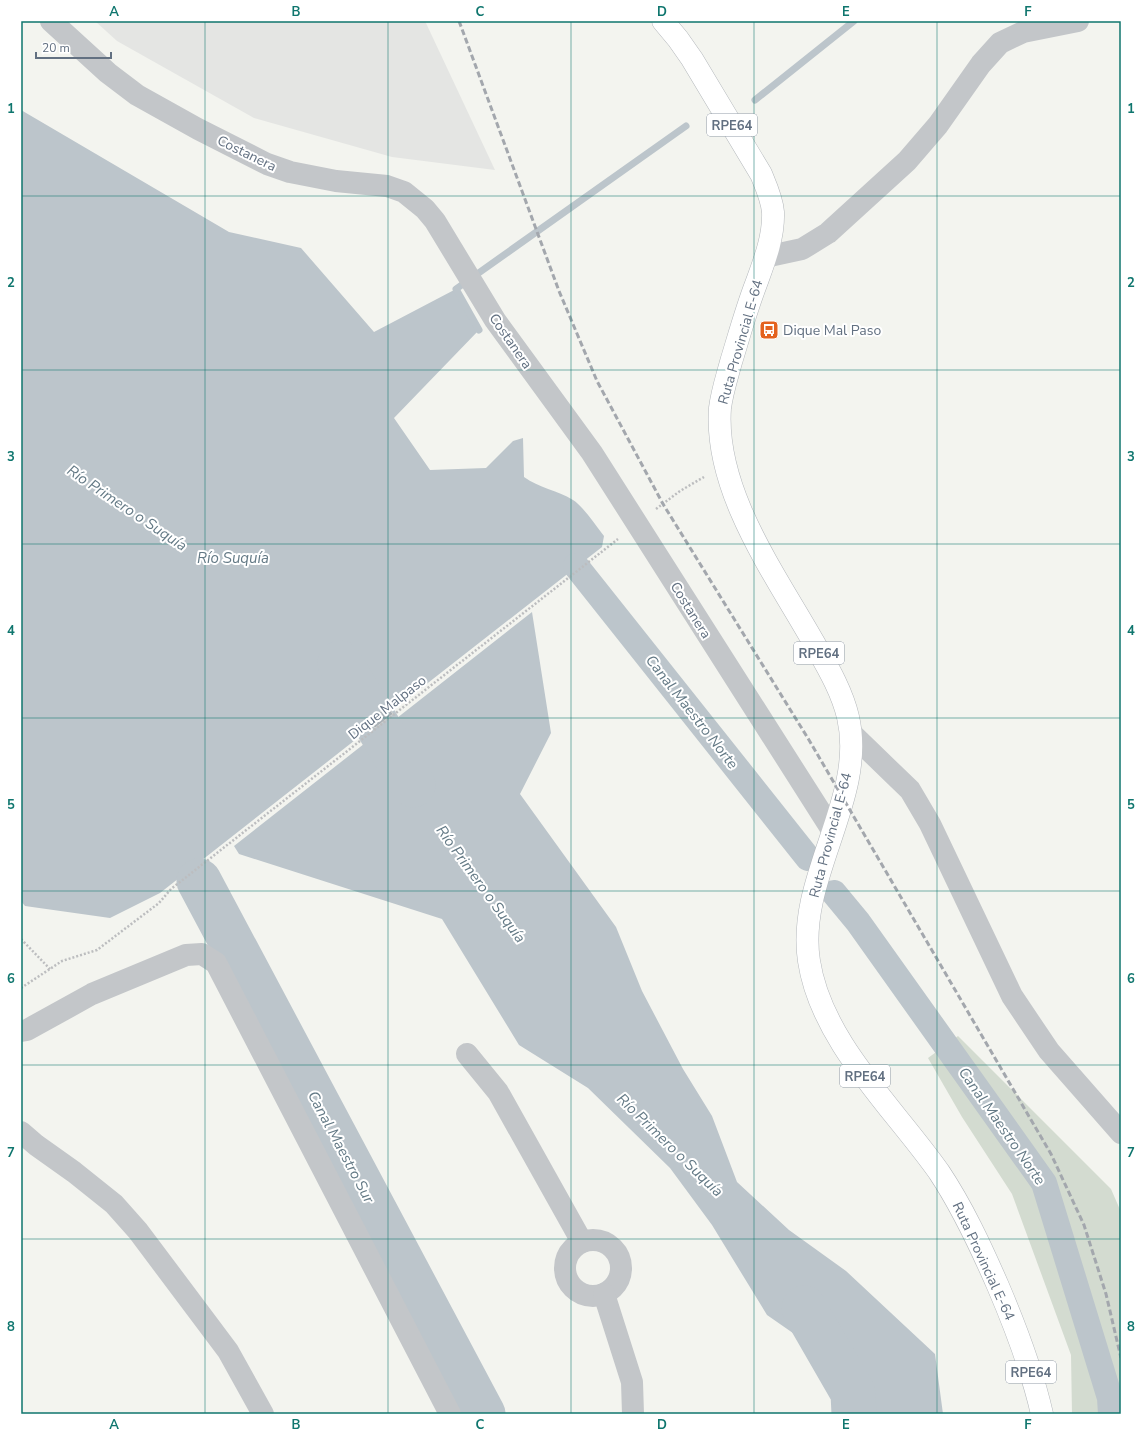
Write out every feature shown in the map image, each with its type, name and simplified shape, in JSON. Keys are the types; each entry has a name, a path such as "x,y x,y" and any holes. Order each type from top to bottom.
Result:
{"main road":[{"name":"Ruta Provincial E-64","path":"663,21 678,39 703,76 761,174 766,185 773,211 772,232 737,341 720,405 722,448 726,465 746,519 832,678 848,715 850,732 849,769 843,798 814,890 807,936 808,959 820,1004 842,1044 939,1174 970,1226 1017,1330 1038,1394 1042,1414"}],"street":[{"name":"Costanera","path":"51,21 108,73 137,95 198,129 268,164 290,172 336,181 387,186 404,192 425,209 435,221 495,320 592,453 638,523 832,830"},
{"path":"765,257 802,249 828,233 907,161 938,126 981,64 1000,43 1023,32 1078,21"},
{"path":"850,732 910,790 930,824 1012,996 1049,1051 1121,1133"},
{"path":"21,1030 27,1030 92,994 186,955 202,954 216,963 450,1414"},
{"path":"467,1054 498,1092 582,1242"},
{"path":"21,1132 36,1146 74,1172 114,1204 138,1231 228,1351 263,1414"},
{"path":"590,1240 603,1242 614,1249 619,1257 621,1265 618,1282 612,1289 604,1294 595,1296 585,1295 576,1291 568,1279 565,1265 568,1256 574,1248 582,1242 590,1240"},
{"path":"604,1294 632,1382 633,1414"}],"path":[{"path":"638,523 680,491 726,465"},
{"name":"Dique Malpaso","path":"21,988 62,961 97,950 159,903 171,889 615,541"},
{"path":"21,939 50,969"}],"shaded area":[{"path":"95,21 425,21 495,170 392,157 254,118 117,41"},
{"path":"958,1036 1111,1189 1121,1212 1121,1414 1072,1414 1071,1355 1012,1194 962,1117 928,1058"}],"water":[{"name":"Río Suquía","path":"21,110 229,232 301,248 374,332 456,289 479,330 394,418 430,470 486,468 513,441 523,438 524,477 536,484 573,500 585,511 604,536 602,547 392,711 387,706 368,721 373,726 160,893 110,918 25,906 21,901"},
{"path":"532,612 551,733 520,794 616,927 642,991 683,1069 712,1116 737,1182 789,1230 846,1271 935,1354 943,1414 866,1414 862,1381 767,1315 712,1225 670,1168 588,1088 519,1045 442,919 239,854 234,846"}],"building":[{"path":"387,706 393,714 375,728 369,721"}],"waterway":[{"path":"755,100 854,21"},
{"path":"479,330 456,289 686,126"},
{"name":"Canal Maestro Norte","path":"576,566 808,858"},
{"name":"Río Primero o Suquía","path":"340,663 413,785"},
{"name":"Canal Maestro Sur","path":"199,881 483,1414"},
{"name":"Canal Maestro Norte","path":"834,893 858,922 1044,1183 1110,1398 1111,1414"},
{"name":"Río Primero o Suquía","path":"804,1308 853,1393 854,1414"}],"railway":[{"path":"459,21 559,291 597,381 663,504 809,740 1051,1154 1084,1225 1106,1294 1121,1358"}],"place":[{"name":"Dique Mal Paso","path":"769,330"}]}
